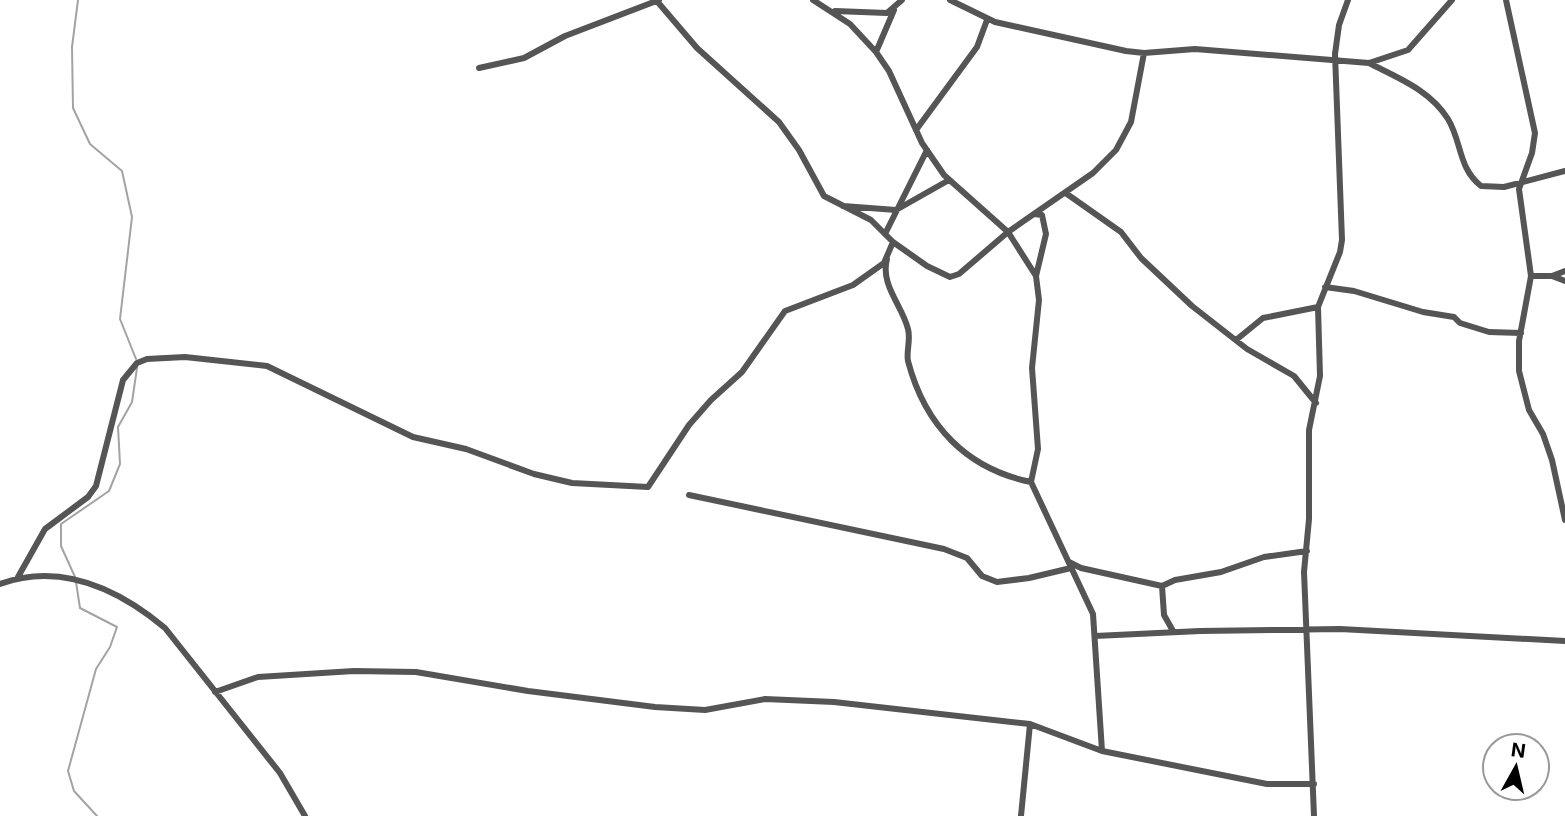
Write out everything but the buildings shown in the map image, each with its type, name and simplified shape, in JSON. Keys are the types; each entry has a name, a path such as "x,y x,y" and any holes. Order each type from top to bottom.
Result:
{"street":[{"path":"479,68 524,58 565,36 658,0 705,56 779,122 799,150 821,192 841,206 871,220 892,242 927,266 950,277 959,274 1008,232 1067,194 1106,160 1127,132 1144,53"},
{"path":"813,0 834,11 850,24 876,52 927,150 949,180 1008,232 1036,276"},
{"path":"834,11 887,13 902,0"},
{"path":"950,0 987,20 1029,31 1144,53 1195,49 1369,63 1408,50 1452,0"},
{"path":"1314,816 1304,572 1307,551 1309,430 1320,376 1318,307 1340,252 1342,240 1335,61 1339,25 1348,0"},
{"path":"1506,0 1535,125 1534,145 1521,183 1531,276 1521,332 1521,378 1529,410 1543,434 1552,460 1565,520"},
{"path":"876,52 894,8"},
{"path":"916,130 977,47 987,20"},
{"path":"1369,63 1409,83 1440,108 1456,133 1464,165 1478,183 1498,188 1565,171"},
{"path":"885,234 919,172 927,150"},
{"path":"841,206 896,210 949,180"},
{"path":"1067,194 1121,232 1141,258 1172,289 1236,340 1266,361 1289,372 1316,403"},
{"path":"1034,214 1042,215 1046,227 1036,276 1039,300 1032,368 1038,449 1031,482 1091,609 1102,751"},
{"path":"892,242 885,275 909,330 908,361 919,392 938,424 962,451 984,468 1031,482"},
{"path":"18,578 45,528 88,497 96,486 122,380 137,363 147,359 185,357 267,366 413,437 466,449 563,481 648,487 689,425 711,400 743,372 785,311 853,285 876,270 888,257"},
{"path":"1531,276 1552,276 1565,271"},
{"path":"1552,276 1565,281"},
{"path":"1325,287 1354,291 1423,312 1454,317 1460,323 1489,332 1521,332"},
{"path":"1236,340 1263,318 1318,307"},
{"path":"689,495 944,549 967,558 979,573 993,582 1029,578 1070,565 1161,586 1183,578 1221,572 1264,557 1307,551"},
{"path":"0,584 18,578 40,576 76,579 108,589 164,628 280,773 305,816"},
{"path":"1161,586 1164,615 1173,631"},
{"path":"1095,636 1173,631 1340,629 1565,641"},
{"path":"215,692 258,677 354,670 416,672 528,691 655,707 705,710 765,699 834,702 1030,724 1102,751 1267,784 1314,784"},
{"path":"1021,816 1030,724"}],"waterway":[{"path":"78,0 72,47 73,108 90,144 122,171 132,217 120,319 136,359"},
{"path":"75,577 61,546 61,524 109,491 120,464 118,427 132,402 137,368"},
{"path":"76,582 80,608 117,627 110,647 96,669 68,771 74,791 97,816"}]}
